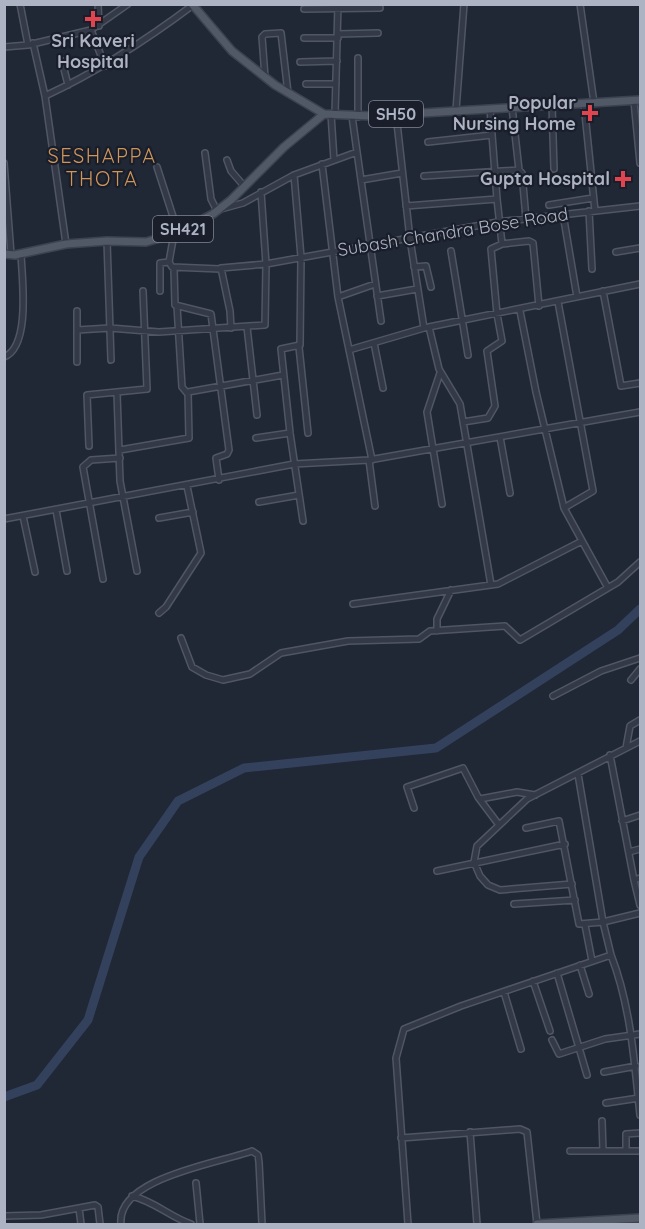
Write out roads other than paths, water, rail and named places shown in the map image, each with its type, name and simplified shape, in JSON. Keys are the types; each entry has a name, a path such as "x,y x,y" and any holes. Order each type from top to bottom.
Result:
{"main road":[{"name":"SH50","path":"193,5 232,51 288,93 330,114 355,116 637,101"},
{"name":"SH421","path":"8,254 21,254 66,244 107,240 146,242 176,233 218,210 284,147 330,114"},
{"path":"537,1224 640,1218"}],"street":[{"path":"28,4 20,5 45,96 66,244"},
{"path":"98,4 99,26"},
{"path":"4,48 91,30 128,4"},
{"path":"456,110 464,4"},
{"path":"580,4 594,103"},
{"path":"45,96 105,66 144,42 193,5"},
{"path":"304,9 338,6 380,8"},
{"path":"334,160 330,114 336,84 338,6"},
{"path":"91,30 105,66"},
{"path":"265,77 262,37 265,34 281,33 288,93"},
{"path":"304,38 378,33"},
{"path":"358,58 355,116 357,152 381,321"},
{"path":"62,61 68,85"},
{"path":"300,62 337,61"},
{"path":"306,84 336,84"},
{"path":"637,101 640,163"},
{"path":"584,104 593,198 592,269"},
{"path":"552,105 554,169"},
{"path":"512,107 526,219"},
{"path":"490,109 498,222 502,244"},
{"path":"396,114 417,289 440,373 457,397 468,444 491,585"},
{"path":"428,142 492,135"},
{"path":"205,153 211,199 218,210 243,203 294,175 357,152"},
{"path":"227,160 231,171 244,186"},
{"path":"4,164 8,254"},
{"path":"322,164 338,297 371,460 375,506"},
{"path":"120,450 189,438 187,393 182,387 177,306 173,301 174,269 169,262 176,233 157,166"},
{"path":"424,176 519,170"},
{"path":"361,180 402,173"},
{"path":"294,175 301,257 299,346 308,433"},
{"path":"76,330 110,328 145,332 263,326 266,323 266,264 261,192"},
{"path":"549,205 593,198"},
{"path":"406,206 497,199"},
{"name":"Subash Chandra Bose Road","path":"174,269 220,269 266,264 498,222 640,206"},
{"path":"563,214 577,297"},
{"path":"107,240 111,360"},
{"path":"463,422 485,419 493,412 494,401 487,351 489,347 502,342 491,249 502,244 529,241 533,243 538,306"},
{"path":"616,252 640,248"},
{"path":"451,251 468,355"},
{"path":"4,357 14,351 22,328 21,254"},
{"path":"160,291 160,263 169,262"},
{"path":"414,267 426,266 431,287"},
{"path":"220,269 230,311 231,328"},
{"path":"338,297 375,284"},
{"path":"349,350 463,319 520,311 640,284"},
{"path":"376,296 417,289"},
{"path":"89,446 86,396 88,394 147,389 143,291"},
{"path":"603,291 621,385 640,383"},
{"path":"558,302 593,491 564,508"},
{"path":"177,306 211,314 229,450 227,454 216,458 219,480"},
{"path":"77,311 77,362"},
{"path":"520,311 544,429 564,508 608,588"},
{"path":"247,327 257,415"},
{"path":"374,343 383,388"},
{"path":"299,346 281,349 303,521"},
{"path":"440,373 427,410 442,504"},
{"path":"187,393 283,375"},
{"path":"117,393 123,497 136,571"},
{"path":"4,519 294,464 371,460 640,412"},
{"path":"256,438 290,433"},
{"path":"500,437 510,493"},
{"path":"104,579 84,464 91,460 120,458"},
{"path":"159,613 166,607 201,553 187,486"},
{"path":"259,502 299,495"},
{"path":"56,510 67,571"},
{"path":"159,518 193,513"},
{"path":"22,516 35,572"},
{"path":"353,604 491,585 582,541"},
{"path":"181,638 192,667 206,675 223,680 250,674 281,653 348,641 419,639 426,632 505,626 520,640 608,588 640,562"},
{"path":"437,631 437,619 451,590"},
{"path":"553,696 601,671 640,658"},
{"path":"631,680 640,669"},
{"path":"626,748 630,726 640,720"},
{"path":"572,884 500,890 482,879 474,862 477,846 535,795 640,741"},
{"path":"610,755 628,852 638,879 640,905"},
{"path":"414,808 406,787 461,768 465,770 480,799 499,825"},
{"path":"578,774 603,922 611,955 624,988 636,1066 640,1115"},
{"path":"480,799 517,792 535,795"},
{"path":"622,821 640,815"},
{"path":"526,828 559,820 579,924 603,922 640,913"},
{"path":"437,871 565,844"},
{"path":"628,852 640,849"},
{"path":"514,903 576,900"},
{"path":"585,925 592,961"},
{"path":"408,1224 396,1058 404,1029 611,955"},
{"path":"580,965 589,994"},
{"path":"557,973 587,1075"},
{"path":"533,981 550,1031"},
{"path":"504,992 521,1049"},
{"path":"552,1040 559,1054 605,1039 640,1034"},
{"path":"604,1072 636,1066"},
{"path":"606,1102 639,1098"},
{"path":"602,1121 603,1151"},
{"path":"401,1138 520,1128 527,1132 537,1224"},
{"path":"470,1132 477,1224"},
{"path":"626,1151 626,1134 640,1133"},
{"path":"570,1151 640,1151"},
{"path":"121,1224 120,1212 132,1196 145,1187 188,1169 256,1152 262,1224"},
{"path":"196,1183 200,1224"},
{"path":"132,1196 144,1198 171,1217 191,1224"},
{"path":"4,1216 41,1215 97,1206 100,1224"},
{"path":"79,1208 81,1224"},
{"path":"41,1215 43,1224"},
{"path":"23,1216 24,1224"}],"waterway":[{"path":"4,1097 37,1085 88,1020 139,857 178,801 244,768 436,748 618,630 640,609"}],"place":[{"name":"Sri Kaveri Hospital","path":"93,19"},
{"name":"Popular Nursing Home","path":"590,113"},
{"name":"Gupta Hospital","path":"623,179"}],"district":[{"name":"SESHAPPA THOTA","path":"102,168"}]}
